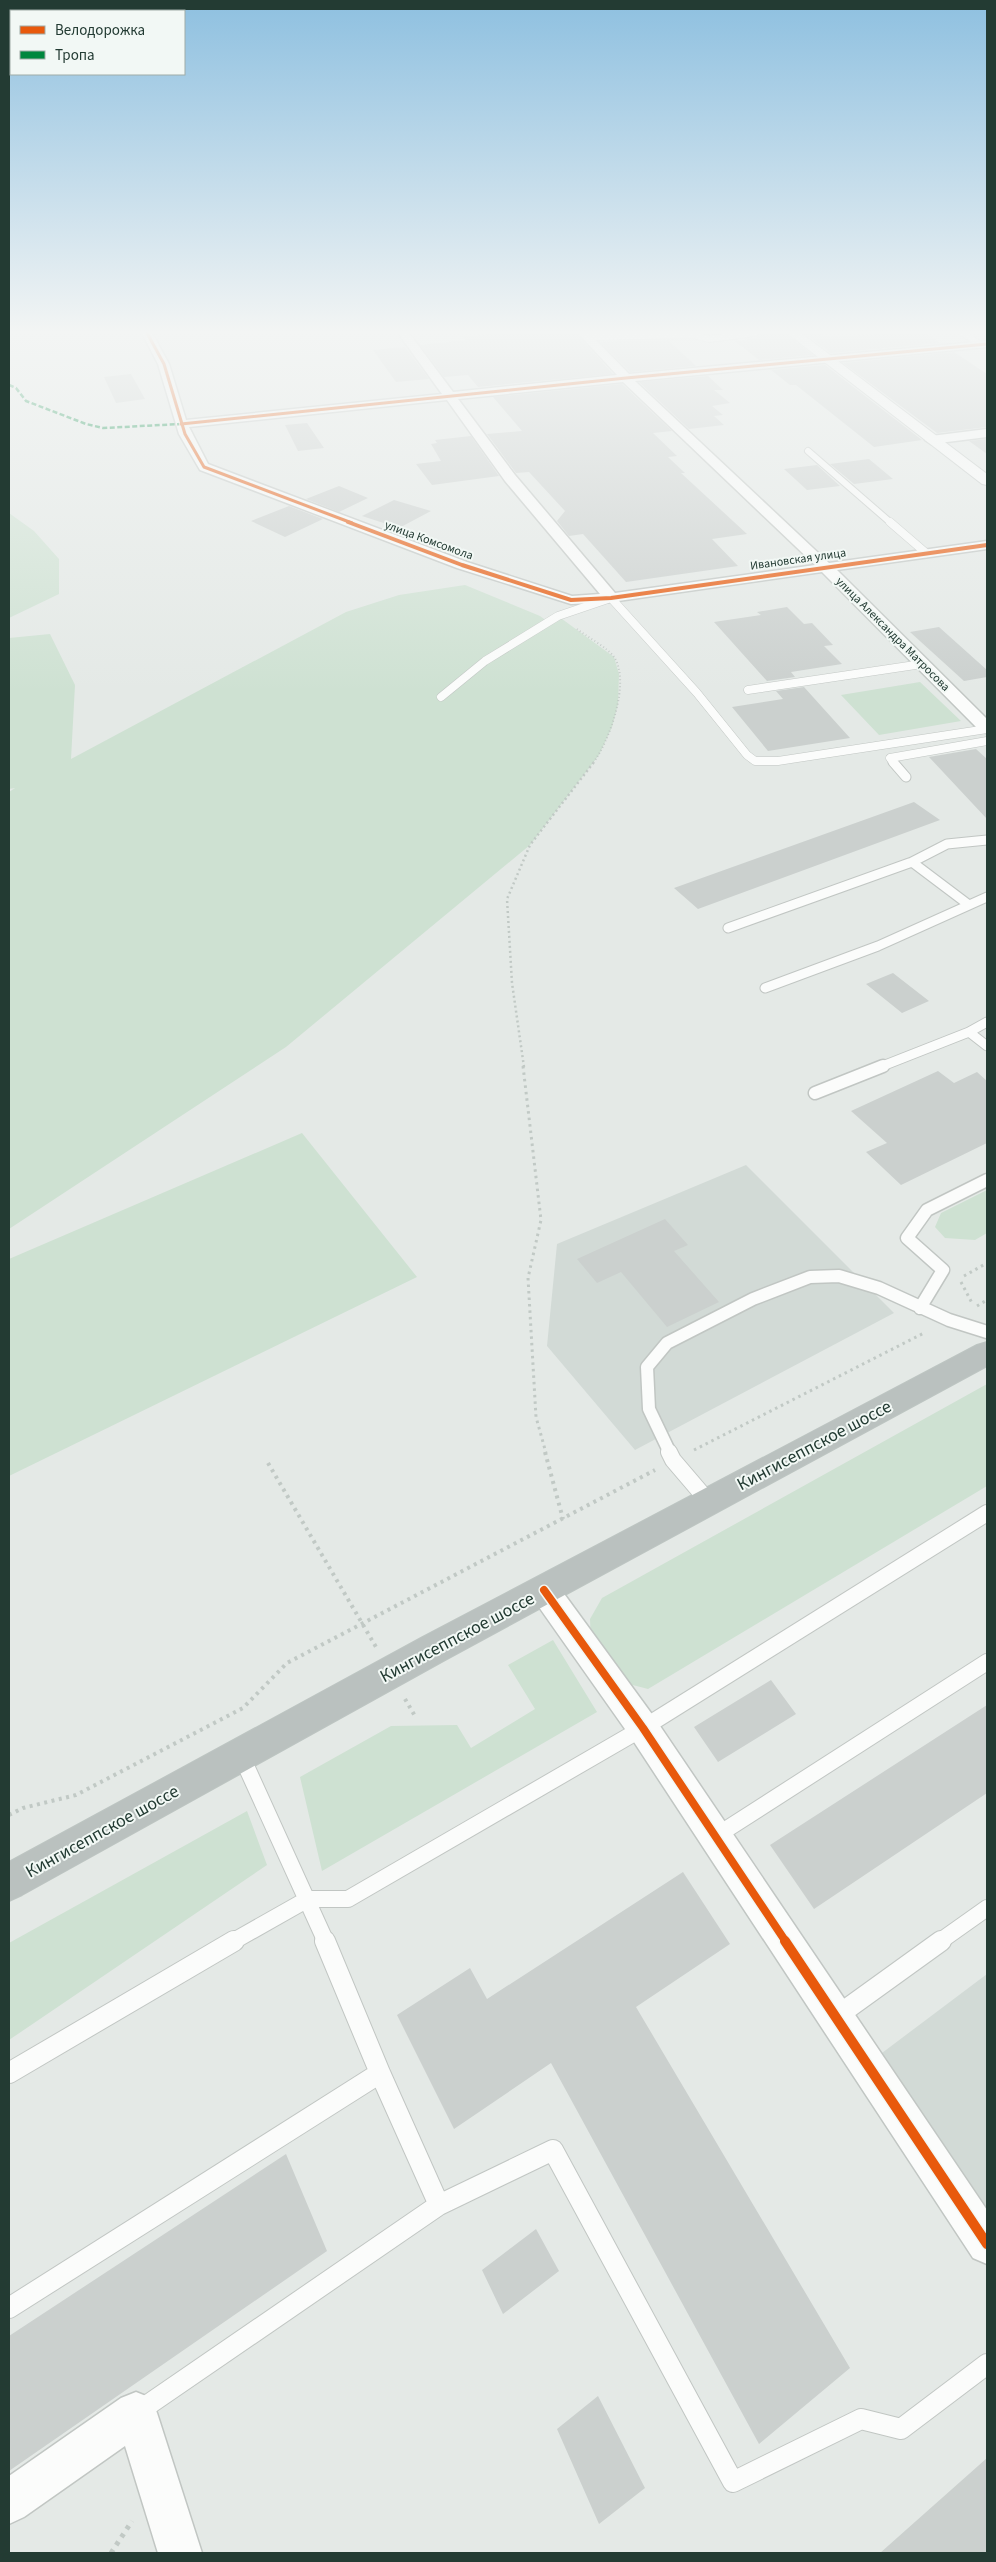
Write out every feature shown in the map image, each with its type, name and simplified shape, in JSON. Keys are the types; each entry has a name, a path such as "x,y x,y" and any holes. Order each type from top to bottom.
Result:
{"highway":[{"name":"Кингисеппское шоссе","path":"9,1882 390,1672 987,1353"}],"street":[{"name":"улица Комсомола","path":"195,453 204,467 462,565 571,600 611,598"},
{"path":"492,453 510,478 611,598"},
{"name":"улица Александра Матросова","path":"705,453 825,567 987,729"},
{"path":"948,453 987,481"},
{"name":"Ивановская улица","path":"611,598 987,545"},
{"path":"544,1590 643,1728 837,2016 987,2244"},
{"path":"9,2502 136,2413 180,2553"}],"lane":[{"path":"810,453 926,553"},
{"path":"441,697 485,661 558,616 611,598 624,617 663,656 755,761 778,761 987,729"},
{"path":"748,690 922,664"},
{"path":"906,777 890,758 987,741"},
{"path":"728,928 912,862 947,844 987,840"},
{"path":"912,862 969,905"},
{"path":"765,988 878,946 969,905 986,902"},
{"path":"815,1093 969,1032 987,1022"},
{"path":"969,1032 987,1046"},
{"path":"920,1308 943,1270 907,1238 926,1210 987,1180"},
{"path":"708,1501 673,1460 649,1409 647,1367 667,1343 752,1298 810,1276 839,1276 879,1288 949,1320 987,1332"},
{"path":"9,2073 122,2005 308,1900 348,1899 643,1728 987,1513"},
{"path":"715,1836 987,1662"},
{"path":"241,1755 308,1900 380,2073 439,2205"},
{"path":"837,2016 987,1908"},
{"path":"9,2308 380,2073"},
{"path":"136,2413 439,2205 553,2150 733,2482 861,2419 902,2429 987,2364"}],"path":[{"path":"558,616 614,657 619,674 618,704 612,728 602,748 530,846 507,898 512,983 534,1144 542,1220 528,1278 536,1416 563,1520"},
{"path":"974,1308 960,1278 987,1263"},
{"path":"9,1815 23,1808 76,1795 243,1708 287,1663 563,1520 673,1460 987,1300"},
{"path":"268,1463 363,1623 415,1716"}],"shaded area":[{"path":"746,1165 894,1313 635,1450 547,1346 557,1244"},
{"path":"987,1974 987,2223 874,2059"}],"green space":[{"path":"9,513 34,531 59,559 59,594 9,618"},
{"path":"465,585 540,616 548,622 558,616 614,657 619,674 618,704 612,727 599,755 530,845 286,1047 9,1229 9,792 15,788 9,789 9,638 50,634 75,685 71,759 346,612 399,595"},
{"path":"920,682 961,721 879,735 841,695"},
{"path":"302,1133 417,1277 9,1476 9,1259"},
{"path":"987,1190 987,1233 975,1240 945,1238 935,1227 941,1213"},
{"path":"987,1384 987,1486 648,1689 621,1682 591,1643 590,1619 602,1598"},
{"path":"553,1640 597,1712 322,1871 300,1777 391,1726 457,1725 471,1748 535,1709 508,1665"},
{"path":"247,1811 267,1865 9,2040 9,1943"}],"building":[{"path":"436,453 483,453 499,476 432,485 416,464 441,461"},
{"path":"501,453 673,453 677,456 668,457 685,473 681,473 747,534 712,539 738,566 626,582 583,534 569,536 557,521 565,511 529,472 516,473"},
{"path":"869,459 893,479 854,484 830,464"},
{"path":"817,465 840,486 807,490 784,469"},
{"path":"339,486 368,498 339,512 306,499"},
{"path":"394,500 431,511 399,528 362,516"},
{"path":"289,506 323,519 285,537 251,521"},
{"path":"787,607 804,624 812,623 833,645 824,646 842,664 791,672 795,677 767,681 714,622 761,615 757,612"},
{"path":"939,627 987,670 987,677 964,681 910,632"},
{"path":"804,687 850,738 768,751 732,707 783,699 776,691"},
{"path":"976,749 987,759 987,819 929,757"},
{"path":"914,802 940,820 698,909 674,888"},
{"path":"893,973 929,1001 902,1013 866,984"},
{"path":"938,1071 954,1083 977,1072 987,1081 987,1143 901,1185 866,1152 887,1143 851,1111"},
{"path":"665,1219 688,1245 674,1251 719,1302 667,1327 621,1272 597,1283 577,1259"},
{"path":"771,1680 796,1714 718,1762 694,1727"},
{"path":"987,1705 987,1793 814,1909 770,1845"},
{"path":"683,1872 730,1944 636,2007 850,2368 759,2444 551,2063 454,2129 397,2015 470,1968 487,1999"},
{"path":"286,2154 327,2251 9,2471 9,2336"},
{"path":"536,2229 559,2271 503,2314 482,2270"},
{"path":"598,2396 645,2488 599,2524 557,2429"},
{"path":"987,2458 987,2553 880,2553"}],"cycle path":[{"path":"195,453 204,467 462,565 571,600 611,598 987,545"},
{"path":"544,1590 643,1728 987,2244"}]}
